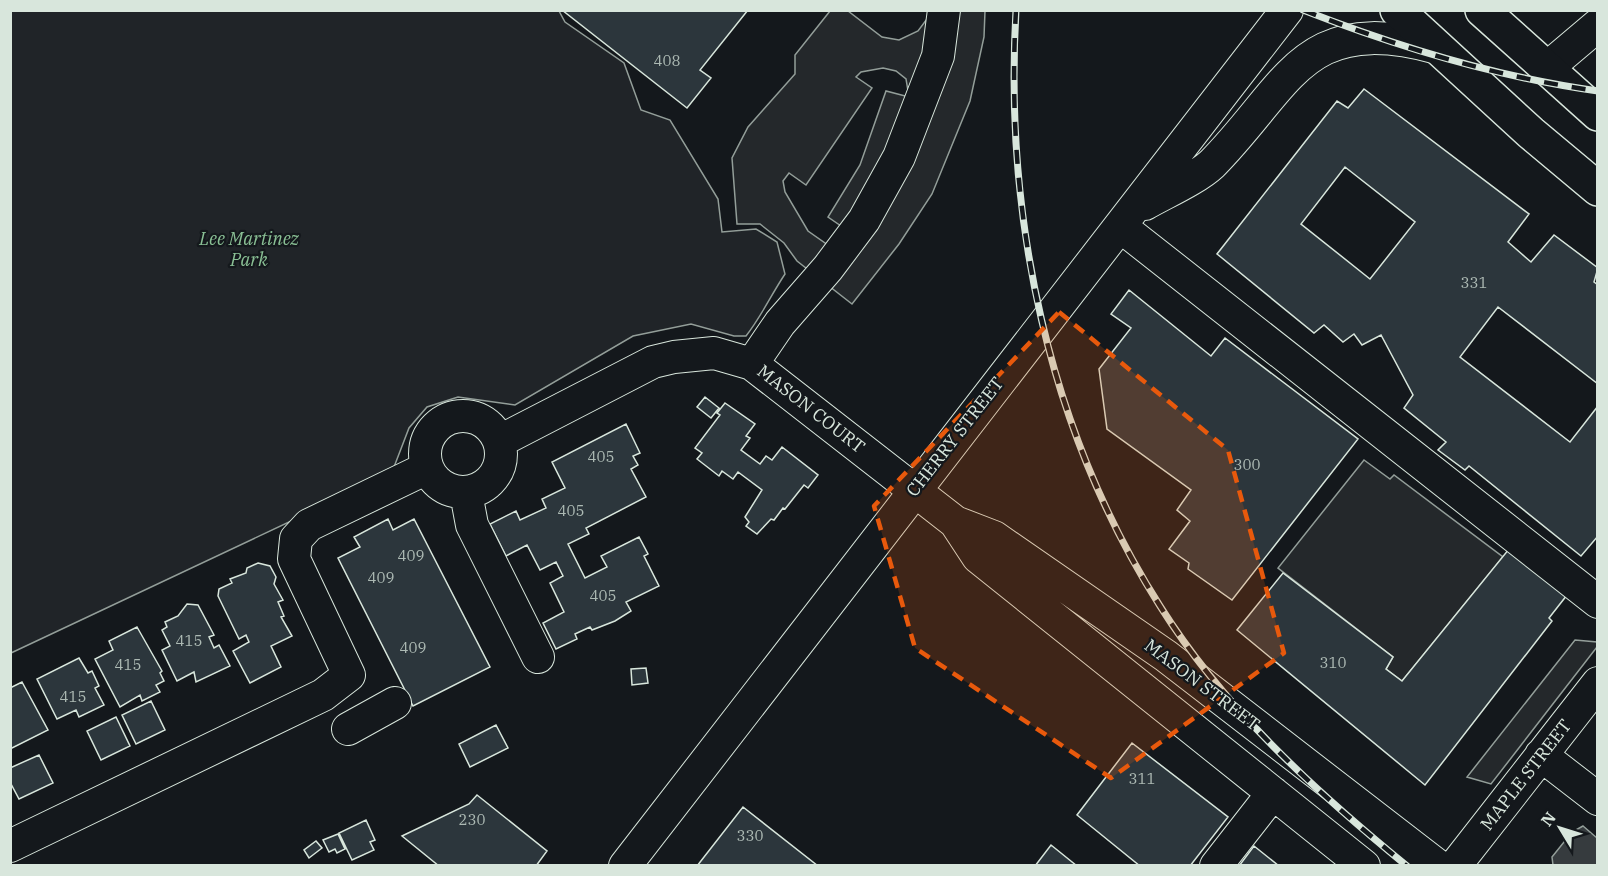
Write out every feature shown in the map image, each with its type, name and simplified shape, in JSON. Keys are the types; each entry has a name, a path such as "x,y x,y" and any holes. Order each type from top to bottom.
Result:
{"highway":[{"path":"1397,10 1531,133 1598,189"},
{"path":"1482,10 1598,114"}],"street":[{"path":"752,364 780,323 828,268 864,220 893,167 938,56 944,10"},
{"name":"CHERRY STREET","path":"625,866 1287,10"},
{"path":"1546,69 1598,25"},
{"path":"1438,48 1402,38 1376,37 1335,45 1315,54 1286,76 1210,166 1124,220 1598,602"},
{"name":"MASON COURT","path":"500,441 653,362 674,357 714,353 752,364 914,490"},
{"path":"462,415 483,420 493,429 500,441 501,461 497,474 490,482 466,493 444,488 427,468 425,454 428,438 436,427 449,418 462,415"},
{"path":"372,716 349,675 294,559 296,539 309,525 427,468"},
{"name":"MASON STREET","path":"914,490 955,522 994,537 1166,656 1438,866"},
{"path":"466,493 472,525 538,657"},
{"name":"MASON STREET","path":"955,522 978,557 1364,866"},
{"path":"10,846 322,695 349,675"},
{"name":"MAPLE STREET","path":"1455,866 1598,683"},
{"path":"1541,755 1598,800"},
{"path":"1216,866 1273,793"}],"highlighted area":[{"path":"1059,312 1228,450 1284,653 1111,778 915,648 874,506"}],"green space":[{"name":"Lee Martinez Park","path":"10,11 559,11 565,22 624,63 641,110 670,120 718,199 722,232 756,229 777,242 785,274 746,336 734,336 691,324 633,336 515,405 458,397 427,407 409,428 394,467 306,514 11,653"}],"shaded area":[{"path":"830,11 848,11 882,37 899,40 918,31 930,15 929,11 985,11 984,37 970,101 932,194 899,244 852,304 797,261 784,243 760,224 737,224 732,158 748,127 795,74 795,55","holes":["883,68 896,71 906,79 909,97 886,91 860,165 828,217 844,228 828,245 808,231 785,192 783,181 789,173 806,185 872,88 856,77 861,72"]},
{"path":"1364,460 1390,479 1394,475 1503,557 1402,681 1386,669 1393,657 1278,568"},
{"path":"1575,640 1597,642 1597,647 1491,784 1467,777"},
{"path":"1583,826 1597,838 1597,865 1553,865 1552,857 1572,832"}],"building":[{"path":"562,10 748,10 700,70 711,78 687,108"},
{"path":"1364,89 1529,214 1508,242 1531,262 1554,235 1598,268 1594,282 1598,285 1598,384 1498,307 1460,357 1570,442 1598,406 1598,536 1581,556 1469,466 1465,470 1438,450 1446,442 1404,408 1413,395 1381,335 1362,345 1354,334 1343,342 1324,325 1314,333 1217,254 1337,101 1348,108","holes":["1345,167 1415,222 1370,279 1301,224"]},
{"path":"1129,290 1211,356 1225,338 1358,439 1232,600 1188,569 1189,563 1169,549 1190,521 1177,510 1191,490 1107,429 1099,369 1131,328 1111,314"},
{"path":"705,397 719,408 711,418 697,407"},
{"path":"725,403 755,424 746,436 750,438 741,450 760,464 766,456 772,460 782,447 818,475 808,488 804,485 785,509 783,508 774,520 771,519 757,534 746,526 749,522 745,517 762,490 738,472 733,479 722,471 719,476 697,459 702,453 695,448 720,415 717,413"},
{"path":"626,424 640,453 633,456 638,465 631,469 646,497 586,528 589,534 568,544 585,578 607,567 601,556 639,537 648,554 644,556 659,586 626,602 631,611 615,621 592,630 590,627 575,634 577,639 556,649 543,623 564,612 550,583 563,576 556,562 540,570 527,545 506,556 490,524 516,511 520,520 546,508 542,499 565,488 552,462"},
{"path":"388,519 393,530 414,519 490,667 413,706 338,558 360,547 354,537"},
{"path":"1509,549 1567,595 1549,618 1552,621 1425,785 1237,630 1283,573 1393,657 1386,669 1402,681"},
{"path":"258,563 270,566 276,577 274,584 283,600 278,602 284,616 281,617 292,636 271,646 281,667 250,683 233,651 249,642 246,635 239,639 218,596 219,589 232,583 230,579 246,573 247,568"},
{"path":"187,604 198,605 214,635 209,637 214,648 219,645 230,666 196,682 194,672 177,681 162,650 170,646 162,630 167,627 165,622 178,616"},
{"path":"137,627 162,671 160,673 164,681 156,685 160,692 142,701 140,695 120,707 95,659 113,650 109,641"},
{"path":"79,658 88,673 92,671 99,686 95,688 104,705 79,717 76,710 57,719 37,679"},
{"path":"646,668 648,683 632,685 631,669"},
{"path":"22,682 48,730 10,749 10,688"},
{"path":"151,701 165,730 136,744 122,715"},
{"path":"116,717 130,746 101,760 87,731"},
{"path":"496,725 508,748 470,767 459,744"},
{"path":"1132,743 1228,817 1190,866 1140,866 1077,815"},
{"path":"39,755 53,783 19,799 10,782 10,768"},
{"path":"477,795 547,851 536,866 439,866 402,836 469,804"},
{"path":"743,807 818,866 697,866"},
{"path":"366,820 375,840 370,842 374,850 352,860 339,833"},
{"path":"338,834 345,849 337,853 335,849 329,852 323,840"},
{"path":"316,841 322,848 309,858 304,850"},
{"path":"1051,845 1077,866 1035,866"},
{"path":"1254,846 1279,866 1239,866"}],"railway":[{"path":"1016,10 1014,88 1018,166 1027,243 1042,320 1062,395 1089,468 1121,538 1160,606 1213,679 1242,713 1305,777 1407,866"},
{"path":"1303,10 1448,59 1522,78 1598,91"}]}
